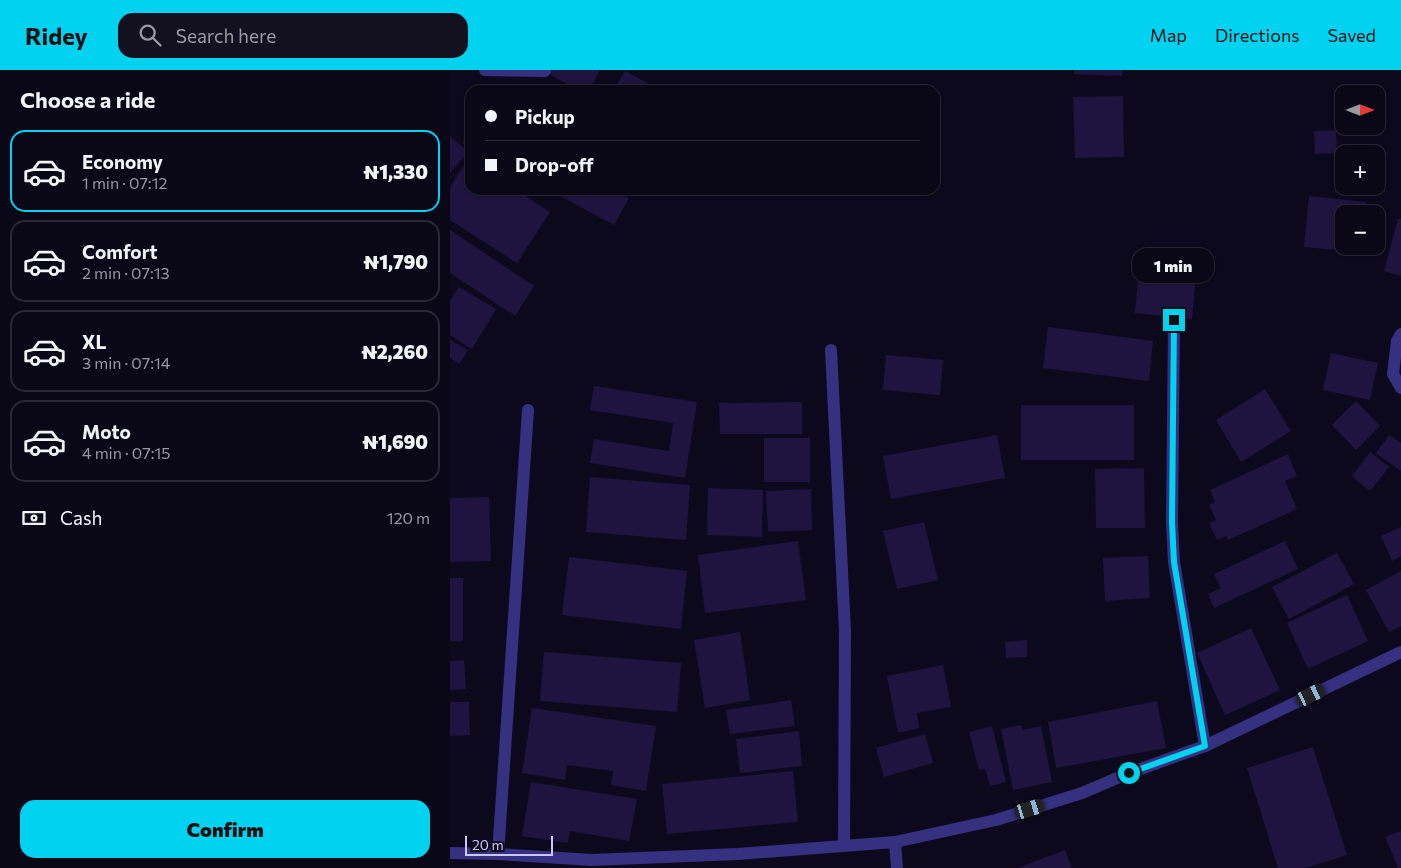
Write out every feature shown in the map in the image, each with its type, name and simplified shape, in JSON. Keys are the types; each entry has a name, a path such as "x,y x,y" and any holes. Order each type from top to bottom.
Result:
{"street":[{"path":"484,70 545,71"},
{"path":"1174,320 1172,522 1174,562 1205,746"},
{"path":"1401,334 1397,341 1393,374 1401,388"},
{"path":"831,350 846,631 844,846"},
{"path":"498,854 528,410"},
{"path":"450,853 498,854 591,864 895,842 996,820 1082,793 1129,773 1205,746 1401,652"},
{"path":"895,842 897,868"}],"building":[{"path":"543,70 600,70 592,85 568,85"},
{"path":"1074,70 1123,70 1122,76 1074,74"},
{"path":"625,71 650,85 617,85"},
{"path":"1123,96 1124,157 1075,158 1073,97"},
{"path":"1335,130 1337,145 1335,145 1335,153 1315,154 1314,131"},
{"path":"450,136 465,149 465,156 450,173"},
{"path":"465,164 465,195 524,195 550,212 517,263 450,220 450,187"},
{"path":"558,195 623,195 629,198 614,225"},
{"path":"1309,196 1366,202 1366,205 1335,205 1335,250 1304,247"},
{"path":"1398,219 1401,219 1401,276 1384,271"},
{"path":"450,230 534,286 515,316 450,273"},
{"path":"1139,267 1196,274 1192,319 1135,313"},
{"path":"459,287 496,309 472,349 450,335 450,301"},
{"path":"1048,327 1153,341 1149,381 1043,368"},
{"path":"450,340 468,350 459,364 450,358"},
{"path":"1331,353 1378,363 1370,400 1323,390"},
{"path":"886,355 943,360 940,395 883,390"},
{"path":"594,386 697,402 685,478 590,463 594,439 669,451 673,423 590,410"},
{"path":"1265,389 1291,431 1241,462 1216,420"},
{"path":"1356,401 1380,426 1356,450 1332,425"},
{"path":"802,402 802,434 720,434 719,403"},
{"path":"1021,405 1134,405 1134,460 1021,460"},
{"path":"997,435 1005,478 891,499 883,456"},
{"path":"1389,435 1401,443 1401,471 1376,453"},
{"path":"764,438 810,438 810,482 764,482"},
{"path":"1370,452 1389,467 1370,491 1352,476"},
{"path":"1288,454 1297,476 1285,481 1297,509 1228,540 1226,536 1217,540 1209,523 1216,520 1209,505 1215,502 1210,490"},
{"path":"1144,468 1145,528 1096,528 1095,469"},
{"path":"590,477 690,485 686,540 586,532"},
{"path":"708,488 763,490 762,537 707,535"},
{"path":"811,489 812,530 768,532 766,491"},
{"path":"489,497 491,561 450,562 450,498"},
{"path":"924,522 938,580 897,589 883,531"},
{"path":"1401,527 1401,556 1392,561 1381,536"},
{"path":"798,541 806,600 705,613 698,555"},
{"path":"1285,541 1298,569 1214,608 1208,594 1221,588 1214,574"},
{"path":"1337,553 1354,584 1289,619 1272,587"},
{"path":"1148,556 1150,598 1105,601 1103,558"},
{"path":"569,557 687,571 681,629 562,615"},
{"path":"1401,571 1401,626 1389,632 1366,590"},
{"path":"450,578 463,578 463,641 450,641"},
{"path":"1347,595 1368,641 1308,669 1287,623"},
{"path":"1251,628 1280,690 1225,715 1197,653"},
{"path":"740,632 750,700 705,708 694,640"},
{"path":"1027,640 1027,657 1006,658 1005,642"},
{"path":"544,652 681,663 677,712 540,701"},
{"path":"464,660 466,689 450,690 450,661"},
{"path":"943,665 951,707 917,713 919,728 898,733 887,676"},
{"path":"791,700 795,726 730,734 726,710"},
{"path":"1157,701 1166,748 1056,768 1048,722"},
{"path":"450,702 469,702 470,735 450,736"},
{"path":"532,708 656,726 646,791 611,785 613,771 567,765 565,780 522,773"},
{"path":"1021,725 1023,730 1041,726 1052,782 1013,790 1001,729"},
{"path":"992,726 1006,782 990,786 985,769 979,770 969,732"},
{"path":"799,731 802,766 740,773 736,739"},
{"path":"925,734 933,763 884,777 876,748"},
{"path":"1313,747 1347,855 1305,868 1278,868 1247,768"},
{"path":"793,771 798,822 667,834 662,784"},
{"path":"531,782 637,799 629,841 570,831 568,843 522,836"},
{"path":"1401,831 1401,868 1398,868 1385,837"},
{"path":"1065,850 1072,868 1018,868"}],"route":[{"path":"1129,773 1205,746 1174,562 1172,522 1174,320"}]}
